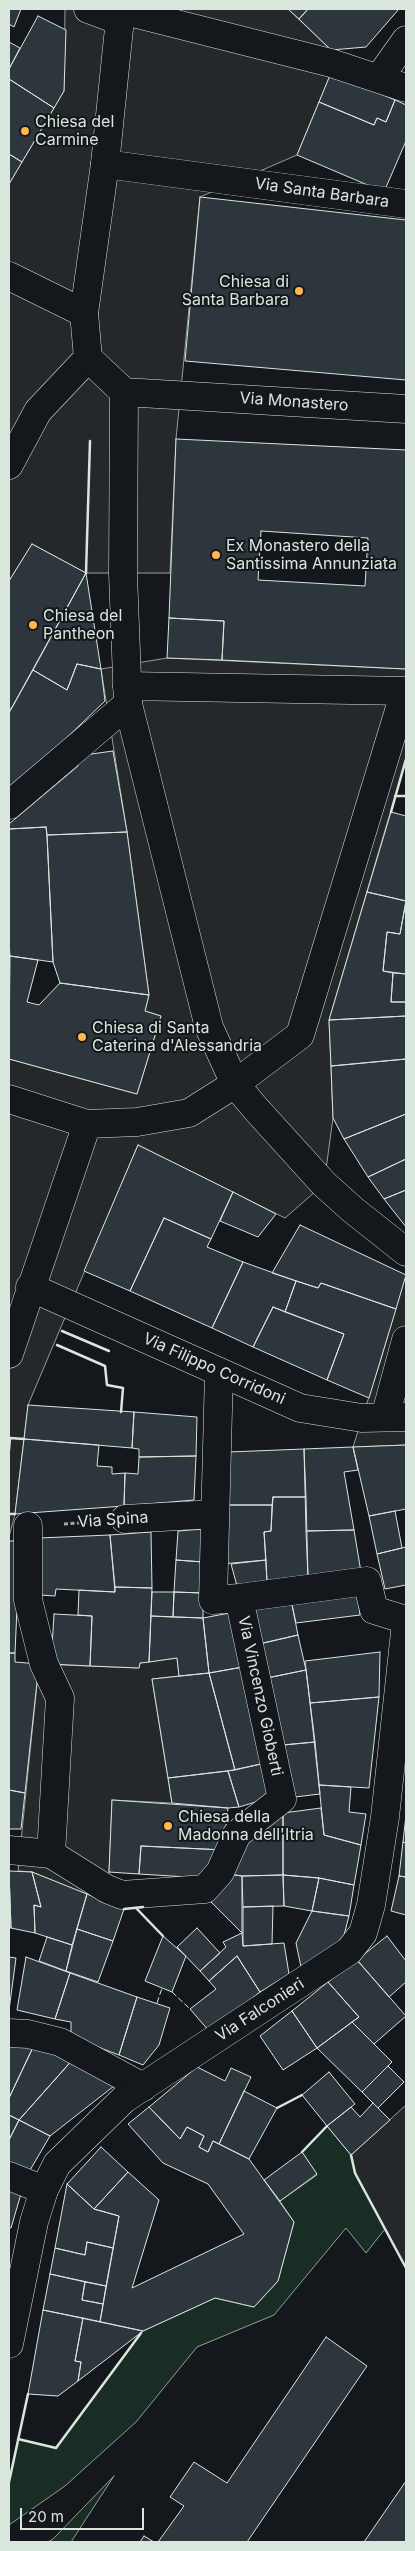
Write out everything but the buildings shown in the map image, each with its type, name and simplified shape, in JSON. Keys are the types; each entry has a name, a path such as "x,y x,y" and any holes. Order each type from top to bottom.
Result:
{"street":[{"path":"88,9 121,13 331,63 406,88"},
{"path":"121,13 105,164 84,313 88,358 124,392 123,694 209,1027 235,1084 324,1184 353,1210 406,1252"},
{"path":"379,78 406,40"},
{"name":"Via Santa Barbara","path":"105,164 406,204"},
{"path":"9,276 84,313"},
{"path":"9,465 38,411 88,358"},
{"name":"Via Monastero","path":"124,392 406,410"},
{"path":"9,805 123,694 406,691 300,1035 235,1084 189,1112 138,1122 87,1124 9,1099"},
{"path":"9,1354 87,1124"},
{"name":"Via Filippo Corridoni","path":"30,1288 300,1408 384,1418"},
{"path":"384,1418 406,1340"},
{"name":"Via Vincenzo Gioberti","path":"50,1854 107,1889 122,1895 205,1889 220,1872 237,1834 282,1799 239,1598 213,1600 219,1372"},
{"name":"Via Spina","path":"125,1519 215,1514"},
{"path":"14,1850 50,1854 60,1698 44,1664 28,1600 28,1526"},
{"path":"239,1598 367,1581 374,1610 406,1621"},
{"name":"Via Falconieri","path":"9,2344 15,2284 44,2190 57,2164 124,2098 349,1951 363,1933 371,1905 385,1817 399,1672 406,1621"},
{"path":"9,2033 28,2034 60,2042 143,2087"},
{"path":"9,2176 44,2190"}],"path":[{"name":"Via Spina","path":"28,1526 125,1519"}],"green space":[{"path":"327,2126 351,2155 355,2173 385,2229 366,2253 346,2228 274,2315 197,2347 136,2422 65,2486 9,2525 9,2482 18,2439 56,2448 143,2331 215,2298 254,2307 278,2281 294,2222 280,2201 317,2175 302,2152"},
{"path":"114,2476 71,2542 48,2542 53,2539"}],"shaded area":[{"path":"65,9 288,9 331,50 331,73 297,155 200,197 176,439 170,573 86,573 32,544 9,581 9,184 64,91"},
{"path":"167,658 406,669 406,759 329,1020 333,1118 324,1184 285,1218 138,1145 28,1405 15,1514 9,1537 9,1059 137,1094 161,1016 145,1011 149,995 127,832 101,669"},
{"path":"406,1274 406,1445 353,1447 380,1362"},
{"path":"177,1658 179,1676 152,1679 172,1803 112,1800 109,1872 105,1902 32,1872 18,1871 39,1664 139,1668 140,1663"},
{"path":"406,2105 406,2268 355,2173 351,2155"}],"fence":[{"path":"157,2003 162,1988"},
{"path":"172,1992 190,2009"}],"wall":[{"path":"86,573 90,441"},
{"path":"391,812 406,759"},
{"path":"395,796 406,796"},
{"path":"62,1331 109,1351"},
{"path":"57,1345 105,1366 107,1385 123,1388 121,1412"},
{"path":"9,1450 10,1438 24,1439"},
{"path":"9,1514 15,1514"},
{"path":"124,1909 143,1907"},
{"path":"136,1908 163,1936"},
{"path":"277,2108 302,2095"},
{"path":"302,2152 327,2126"},
{"path":"351,2155 355,2173 406,2268"},
{"path":"18,2439 56,2448 141,2333"},
{"path":"9,2482 28,2394"}],"place":[{"name":"Chiesa del Carmine","path":"25,131"},
{"name":"Chiesa di Santa Barbara","path":"299,291"},
{"name":"Ex Monastero della Santissima Annunziata","path":"216,555"},
{"name":"Chiesa del Pantheon","path":"33,625"},
{"name":"Chiesa di Santa Caterina d'Alessandria","path":"82,1037"},
{"name":"Chiesa della Madonna dell'Itria","path":"168,1826"}]}
